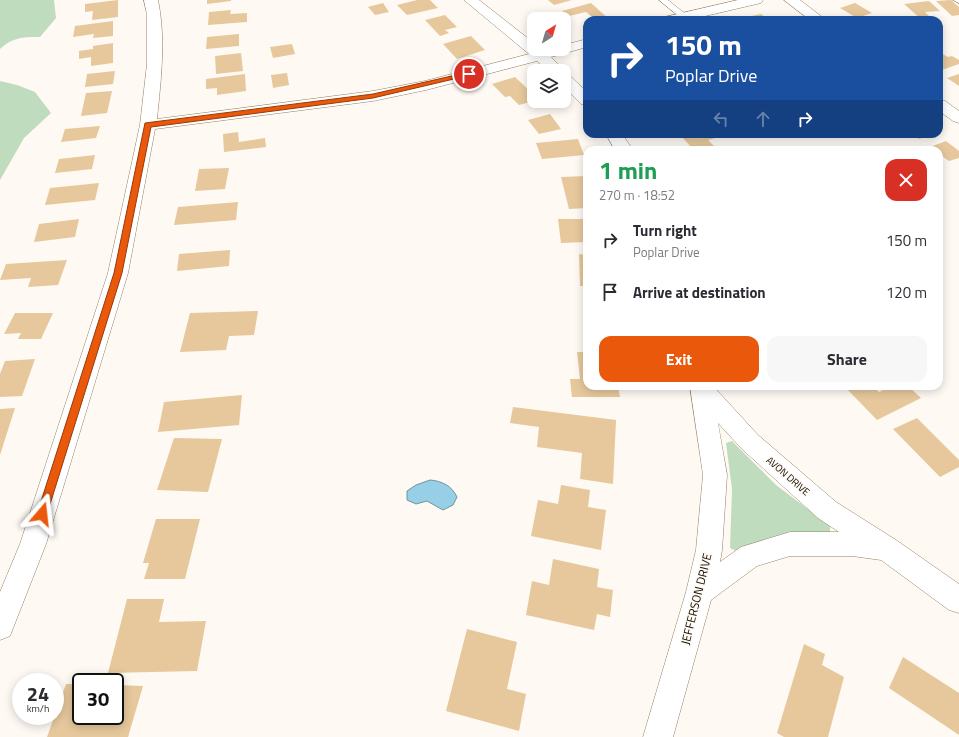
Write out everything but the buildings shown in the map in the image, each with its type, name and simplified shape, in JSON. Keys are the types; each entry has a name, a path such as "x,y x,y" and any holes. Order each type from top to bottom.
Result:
{"street":[{"path":"0,626 33,544 118,273 148,125 155,64 154,15 151,0"},
{"path":"471,0 527,45"},
{"path":"684,16 756,0"},
{"path":"791,0 813,16"},
{"path":"571,48 583,45"},
{"path":"148,125 373,96 426,85 541,56 550,64"},
{"path":"571,85 583,97"},
{"path":"943,107 959,118"},
{"name":"JEFFERSON DRIVE","path":"658,737 700,592 709,550 715,475 701,390"},
{"name":"AVON DRIVE","path":"703,390 750,442 827,510 959,600"},
{"name":"AVON DRIVE","path":"700,592 750,556 790,544 852,544 886,549"}],"lane":[{"path":"664,0 684,16"}],"green space":[{"path":"0,0 54,0 56,18 40,37 18,38 9,42 0,49"},
{"path":"0,81 17,85 35,92 51,113 24,138 0,180"},
{"path":"732,441 776,485 830,526 830,533 776,536 738,552 730,548 732,489 726,443"}],"water":[{"path":"430,480 442,483 455,493 457,497 453,505 443,510 427,501 416,504 407,500 407,491 416,485"}],"route":[{"path":"42,514 118,273 148,125 373,96 469,74"}]}
